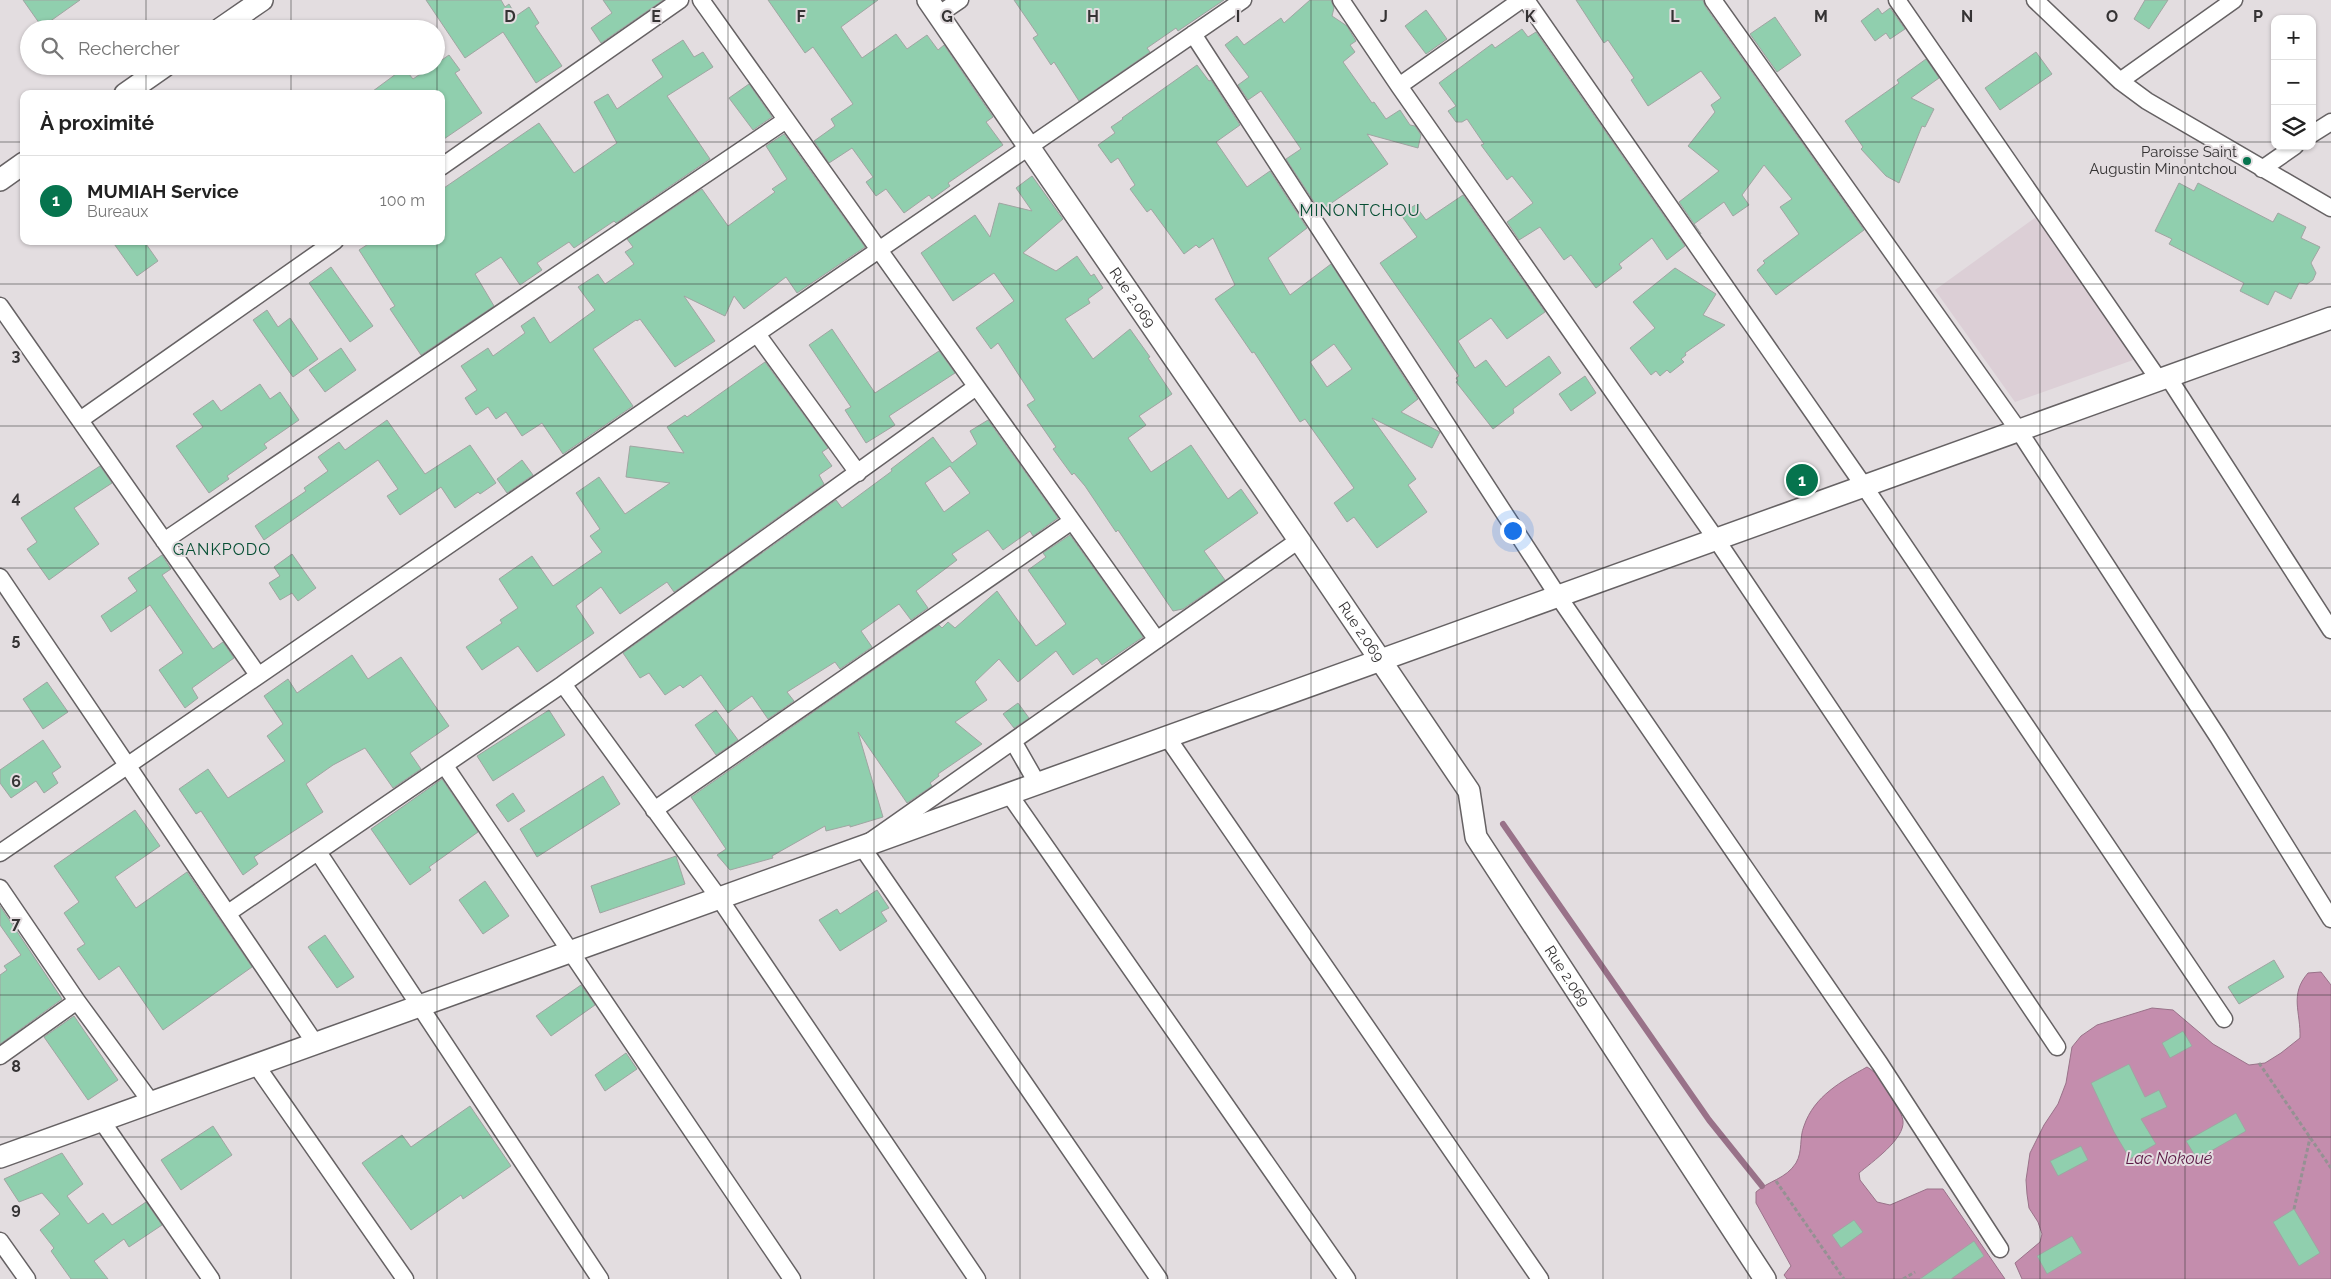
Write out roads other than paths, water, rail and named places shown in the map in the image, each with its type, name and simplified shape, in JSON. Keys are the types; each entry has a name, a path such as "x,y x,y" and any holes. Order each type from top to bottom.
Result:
{"street":[{"path":"233,20 262,0"},
{"path":"445,164 680,0"},
{"path":"701,0 1157,640"},
{"path":"933,8 960,0"},
{"path":"0,853 1243,0"},
{"path":"1341,0 1716,540 2057,1047"},
{"path":"1399,86 1521,0"},
{"path":"1526,0 1864,486 2224,1018"},
{"path":"1713,0 2019,431 2218,737 2331,919"},
{"path":"1897,0 2163,379 2331,630"},
{"path":"2120,81 2234,0"},
{"path":"2044,2 2120,81 2147,101 2331,208"},
{"name":"Rue 2.069","path":"933,8 1299,540 1469,791 1476,837 1765,1279"},
{"path":"1193,34 1558,596 1880,1064 2000,1249"},
{"path":"131,90 152,75"},
{"path":"164,540 786,120"},
{"path":"2316,131 2331,122"},
{"path":"2262,169 2289,150"},
{"path":"80,420 329,245"},
{"path":"0,306 258,675"},
{"path":"0,1157 2331,318"},
{"path":"757,334 858,473"},
{"path":"228,913 563,684 976,387"},
{"path":"654,810 1072,521"},
{"path":"862,846 1299,540"},
{"path":"0,577 315,1043"},
{"path":"563,684 719,898 977,1279"},
{"path":"1167,737 1540,1279"},
{"path":"1013,741 1038,783"},
{"path":"445,766 572,951 792,1279"},
{"path":"1009,794 1347,1279"},
{"path":"862,846 1159,1279"},
{"path":"318,852 600,1279"},
{"path":"0,888 77,1001 151,1102"},
{"path":"0,1056 77,1001"},
{"path":"256,1065 405,1279"},
{"path":"101,1120 211,1279"},
{"path":"0,1241 26,1279"}],"water":[{"name":"Lac Nokoué","path":"2321,972 2331,985 2331,1279 2022,1279 2015,1263 2040,1242 2042,1234 2038,1222 2029,1208 2026,1180 2030,1153 2044,1125 2058,1104 2066,1083 2072,1047 2081,1036 2097,1025 2152,1008 2173,1010 2213,1044 2249,1065 2265,1063 2300,1038 2297,1004 2299,989 2308,973"},
{"path":"1867,1067 1884,1084 1903,1121 1899,1135 1887,1150 1859,1173 1860,1180 1877,1202 1890,1205 1927,1189 1943,1189 2005,1279 1787,1279 1784,1275 1791,1266 1756,1203 1756,1192 1787,1173 1796,1163 1800,1154 1804,1126 1809,1115 1822,1098 1830,1090"}],"waterway":[{"path":"1503,824 1709,1120 1762,1186"}],"place":[{"name":"Paroisse Saint Augustin Minontchou","path":"2247,161"},
{"name":"MUMIAH Service","path":"1802,480"}],"district":[{"name":"MINONTCHOU","path":"1360,210"},
{"name":"GANKPODO","path":"222,549"}]}
